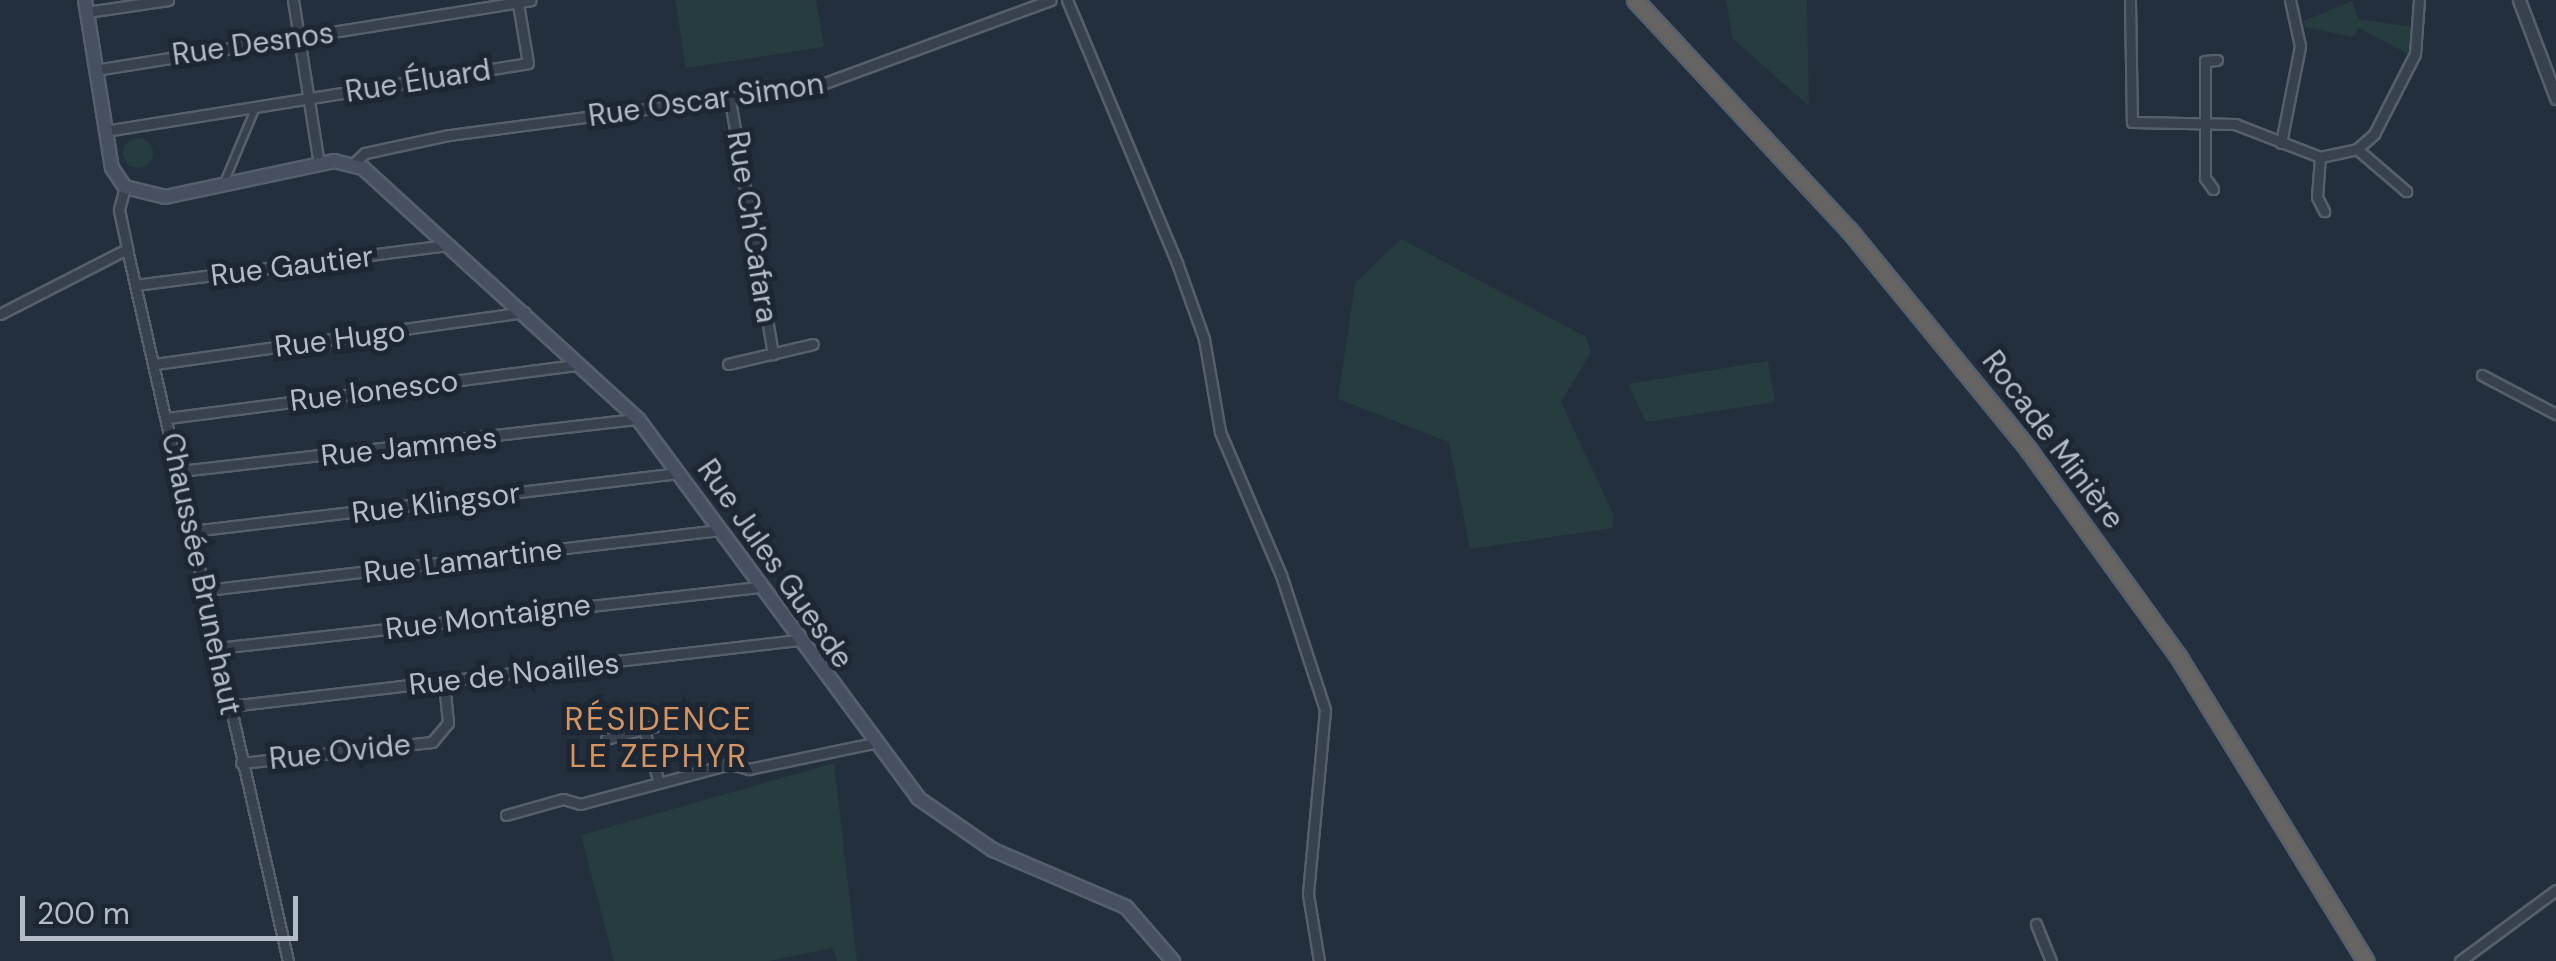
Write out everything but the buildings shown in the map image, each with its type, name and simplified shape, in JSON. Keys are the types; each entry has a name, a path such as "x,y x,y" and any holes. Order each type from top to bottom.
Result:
{"highway":[{"name":"Rocade Minière","path":"1634,0 1849,230 2028,449 2178,656 2369,961"},
{"name":"Rocade Minière","path":"1645,0 1846,213 2042,452 2238,732 2369,961"}],"main road":[{"path":"86,6 104,131 112,168 125,187 165,197 319,164 352,164"},
{"name":"Rue Jules Guesde","path":"352,164 449,245 638,419 872,743 918,798 956,829 1126,907 1173,961"}],"street":[{"path":"86,6 168,0"},
{"path":"293,0 319,164"},
{"name":"Rue Oscar Simon","path":"352,164 365,153 449,134 730,100 848,78 1051,0"},
{"path":"1067,0 1178,262 1204,340 1220,432 1280,575 1324,710 1308,894 1319,961"},
{"path":"2130,0 2132,122 2236,124 2320,157 2357,149 2374,134 2415,54 2419,0"},
{"path":"2280,142 2299,59 2290,0"},
{"path":"2519,0 2556,98"},
{"name":"Rue Desnos","path":"95,70 530,1"},
{"name":"Rue Éluard","path":"309,99 528,63 518,4"},
{"path":"2213,189 2205,178 2205,61 2217,60"},
{"path":"104,131 309,99"},
{"name":"Rue Ch'Cafara","path":"730,100 773,354"},
{"path":"224,184 257,106"},
{"path":"2357,149 2406,191"},
{"path":"2320,157 2317,198 2324,211"},
{"name":"Chaussée Brunehaut","path":"125,187 119,210 127,249 288,961"},
{"name":"Rue Gautier","path":"135,285 449,245"},
{"path":"0,314 127,249"},
{"name":"Rue Hugo","path":"155,364 524,312"},
{"name":"Rue Ch'Cafara","path":"728,364 813,344"},
{"name":"Rue Ionesco","path":"168,418 581,364"},
{"path":"2482,375 2556,414"},
{"name":"Rue Jammes","path":"180,472 638,419"},
{"name":"Rue Klingsor","path":"192,531 680,473"},
{"name":"Rue Lamartine","path":"206,590 720,530"},
{"name":"Rue Montaigne","path":"218,648 759,587"},
{"name":"Rue de Noailles","path":"230,706 798,640"},
{"name":"Rue Ovide","path":"241,764 432,742 448,723 444,682"},
{"path":"606,739 690,718"},
{"path":"644,730 658,783"},
{"path":"506,815 730,764 749,769 872,743"},
{"path":"2460,961 2556,890"},
{"path":"2036,924 2051,961"}],"green space":[{"path":"675,0 816,0 824,47 686,68"},
{"path":"1726,0 1807,0 1809,106 1733,39"},
{"path":"2352,1 2358,19 2418,28 2410,55 2359,28 2353,37 2305,27 2304,21"},
{"path":"138,138 149,142 153,153 149,164 138,168 127,164 123,153 127,142"},
{"path":"1401,239 1586,337 1591,352 1561,402 1614,516 1612,528 1470,549 1449,442 1338,399 1355,283"},
{"path":"1768,361 1775,402 1646,422 1628,384"},
{"path":"834,763 857,961 837,961 833,948 769,961 614,961 581,835"}],"district":[{"name":"RÉSIDENCE LE ZEPHYR","path":"659,738"}]}
